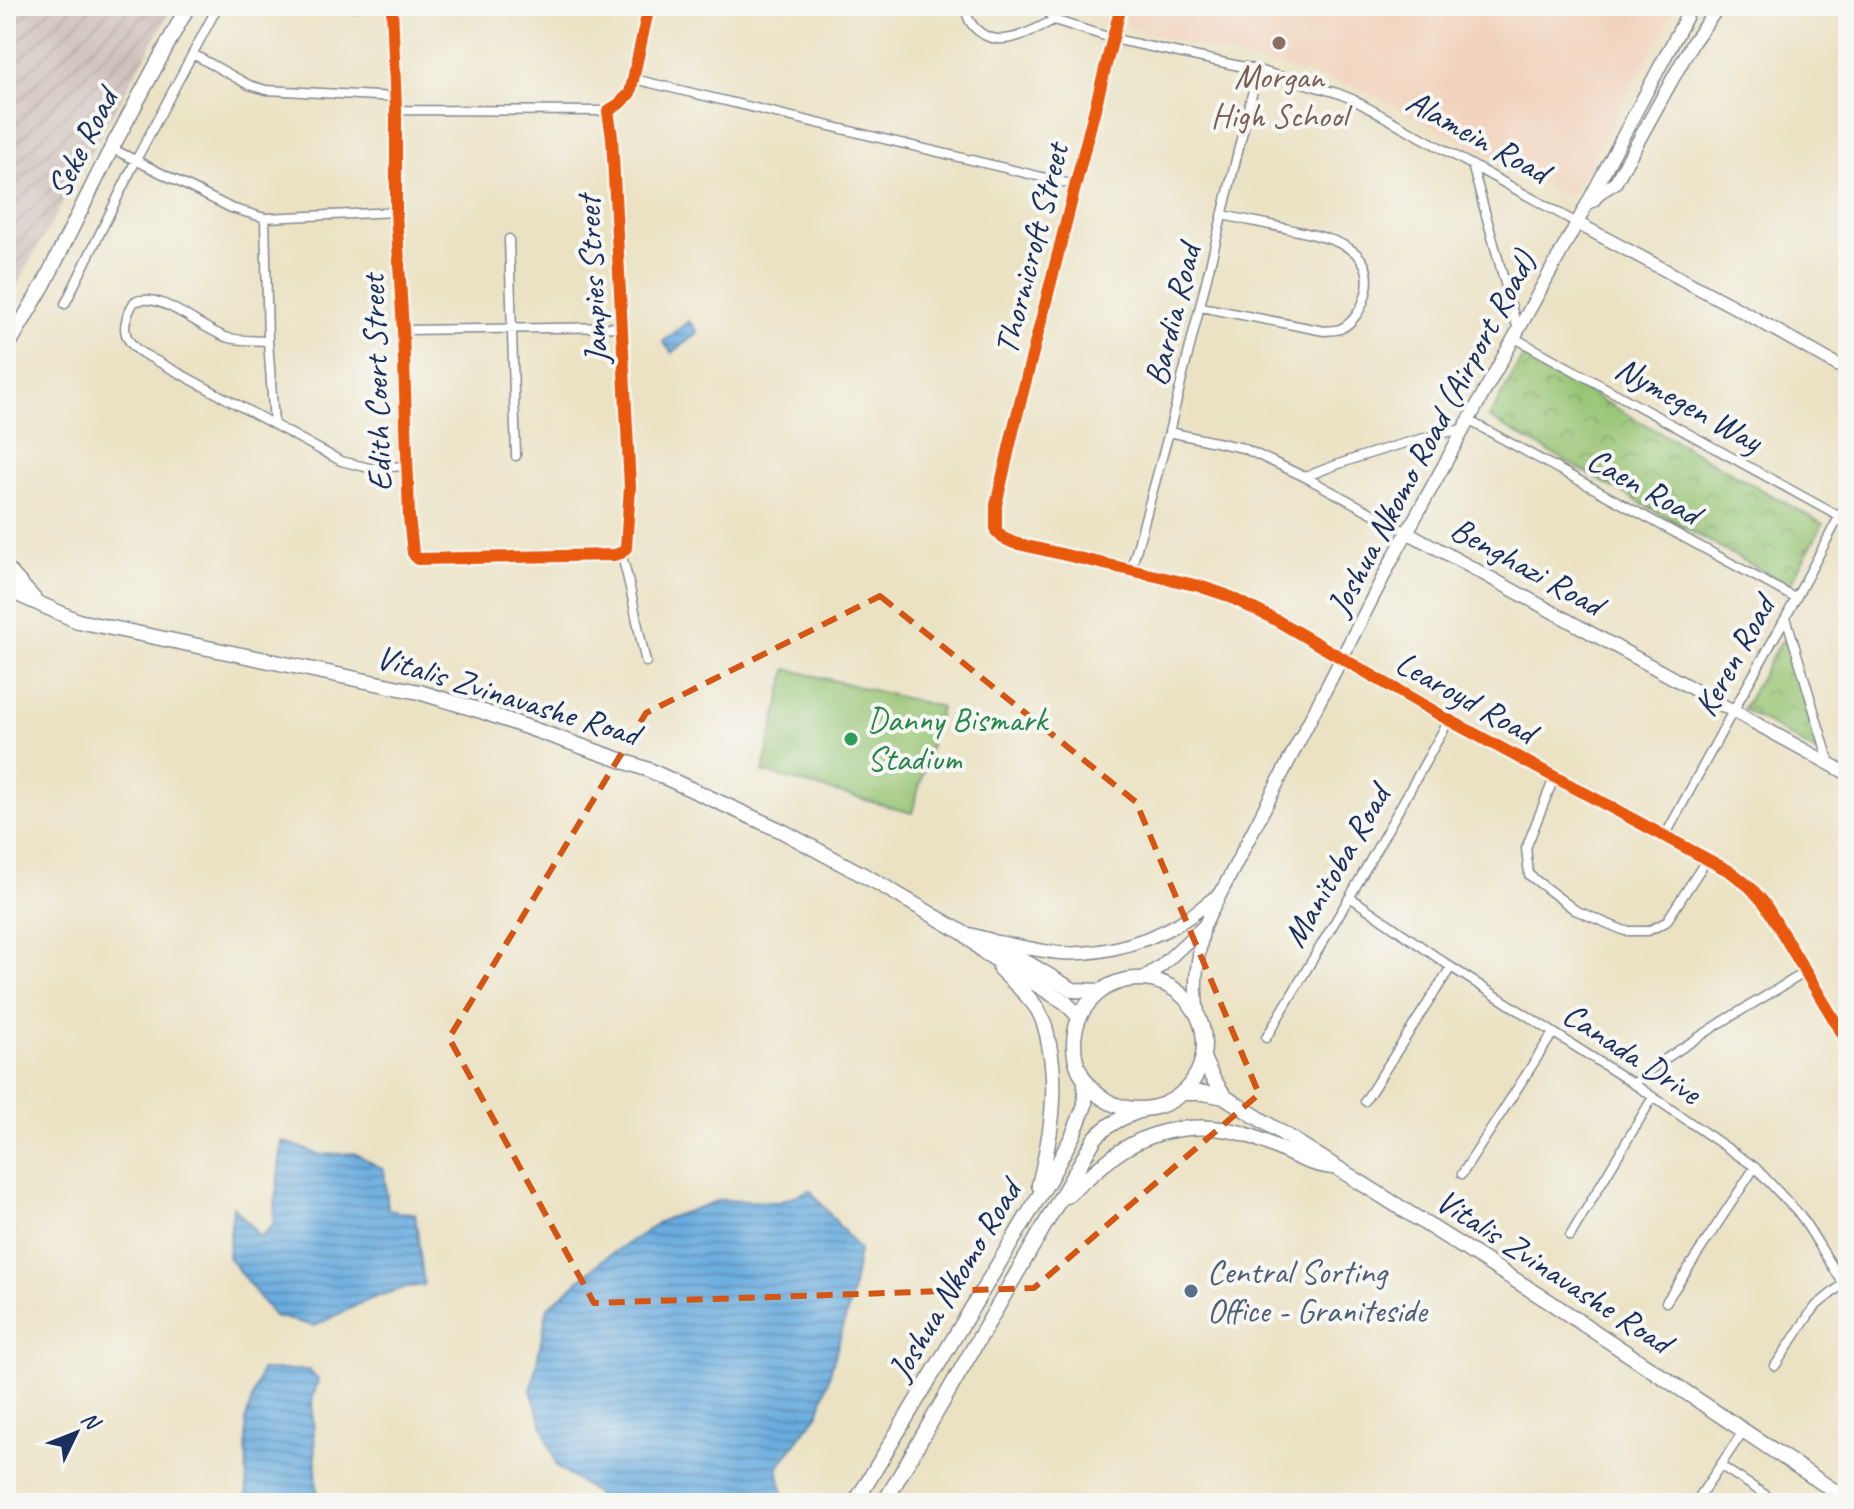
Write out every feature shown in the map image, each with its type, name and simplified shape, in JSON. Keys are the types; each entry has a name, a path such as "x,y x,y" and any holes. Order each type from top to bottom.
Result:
{"main road":[{"name":"Seke Road","path":"6,349 44,284 111,148 188,6"},
{"path":"6,568 40,605"},
{"name":"Vitalis Zvinavashe Road","path":"6,589 78,621 419,692 649,770 782,831 965,934 1073,990 1100,991"},
{"path":"988,946 1039,1012 1048,1041 1053,1080 1053,1122 1036,1201"},
{"name":"Vitalis Zvinavashe Road","path":"988,946 1065,1002 1079,1017"},
{"path":"1142,979 1159,982 1189,1003 1199,1019 1204,1038 1203,1058 1198,1072 1182,1093 1170,1102 1142,1110 1126,1108 1110,1103 1085,1082 1073,1051 1074,1034 1079,1017 1100,991 1113,984 1142,979"},
{"name":"Vitalis Zvinavashe Road","path":"1203,1058 1225,1097"},
{"name":"Joshua Nkomo Road","path":"855,1503 1073,1135 1085,1105 1085,1082"},
{"name":"Vitalis Zvinavashe Road","path":"1182,1093 1225,1097 1550,1302 1848,1500"},
{"name":"Joshua Nkomo Road","path":"884,1503 1095,1138 1115,1120 1142,1110"},
{"path":"1058,1202 1119,1152 1143,1139 1187,1128 1226,1129 1246,1134 1303,1161 1337,1168"}],"street":[{"path":"65,304 136,160 218,6"},
{"path":"334,6 358,6"},
{"name":"Edith Coert Street","path":"392,6 396,212 413,553 417,559 617,554"},
{"path":"966,6 967,17 973,27 994,39 1022,35 1054,20 1042,6"},
{"name":"Thornicroft Street","path":"996,505 1121,6"},
{"path":"1577,223 1692,6"},
{"path":"1577,223 1599,193 1615,183 1693,42 1719,6"},
{"path":"396,110 608,111 630,93 646,7"},
{"name":"Alamein Road","path":"1054,20 1114,39 1258,70 1352,99 1848,371"},
{"path":"193,54 258,88 395,97"},
{"name":"Bardia Road","path":"1131,570 1201,307 1258,70"},
{"path":"634,79 1075,185"},
{"name":"Jampies Street","path":"608,111 612,137 630,487 628,543 617,554"},
{"path":"111,148 240,212 265,218 396,212"},
{"path":"1472,165 1516,334"},
{"path":"1201,307 1324,331 1341,329 1361,308 1369,286 1366,265 1346,245 1325,237 1223,215"},
{"path":"265,218 274,423"},
{"name":"Joshua Nkomo Road (Airport Road)","path":"1204,926 1407,532 1577,223"},
{"path":"509,239 516,456"},
{"path":"268,341 227,338 164,305 143,299 134,302 124,330 126,339 142,353 341,461 369,468 407,466"},
{"path":"403,330 623,327"},
{"name":"Nymegen Way","path":"1516,334 1840,517"},
{"path":"1305,477 1343,461 1465,425"},
{"name":"Caen Road","path":"1465,425 1795,598"},
{"name":"Benghazi Road","path":"1169,432 1243,448 1305,477 1848,774"},
{"name":"Keren Road","path":"1665,836 1848,500"},
{"name":"Learoyd Road","path":"996,505 996,531 1003,538 1226,595 1276,620 1554,778 1731,872 1765,904 1848,1043"},
{"path":"617,554 630,581 646,662"},
{"path":"1786,617 1830,764"},
{"name":"Manitoba Road","path":"1266,1038 1350,897 1449,720"},
{"path":"1554,778 1526,848 1529,875 1575,910 1625,931 1648,931 1666,922 1707,859"},
{"path":"988,946 1063,953 1131,943 1191,916 1220,893"},
{"name":"Canada Drive","path":"1350,897 1755,1167 1801,1216 1846,1288"},
{"path":"1142,979 1161,966 1204,926"},
{"path":"1199,1019 1195,979 1204,926"},
{"path":"1365,1101 1451,967"},
{"path":"1633,1084 1722,1022 1806,972"},
{"path":"1462,1174 1553,1033"},
{"path":"1570,1236 1653,1097"},
{"path":"1666,1302 1755,1167"},
{"path":"1775,1366 1817,1305 1846,1288"},
{"path":"1695,1503 1744,1430"},
{"path":"1721,1466 1778,1503"}],"highlighted area":[{"path":"880,596 1136,802 1259,1094 1034,1288 594,1303 449,1038 646,713"}],"shaded area":[{"path":"6,6 173,6 6,304"},
{"path":"1129,6 1675,6 1569,198 1356,87 1131,29 1126,19"}],"green space":[{"path":"1523,356 1823,524 1789,586 1489,418"},
{"path":"1784,640 1789,647 1820,754 1743,709"},
{"name":"Danny Bismark Stadium","path":"787,669 941,707 912,813 763,772"}],"water":[{"path":"689,321 698,332 672,353 663,342"},
{"path":"282,1141 321,1155 355,1153 384,1170 388,1209 415,1213 424,1285 382,1295 315,1326 274,1316 228,1257 233,1206 260,1237 273,1225"},
{"path":"810,1190 859,1250 851,1299 819,1412 778,1467 783,1493 775,1503 601,1503 595,1493 557,1467 531,1391 548,1307 605,1258 665,1219 720,1200 779,1202"},
{"path":"261,1370 309,1370 318,1380 312,1401 318,1503 247,1500 246,1419"}],"cycle path":[{"path":"392,6 396,212 409,517 413,553 417,559 614,555 626,548 630,487 612,137 608,111 630,93 649,6"},
{"path":"1121,6 1014,427 996,505 996,531 1014,543 1226,595 1731,872 1765,904 1848,1043"}],"place":[{"name":"Morgan High School","path":"1279,43"},
{"name":"Danny Bismark Stadium","path":"851,739"},
{"name":"Central Sorting Office - Graniteside","path":"1191,1291"}]}
